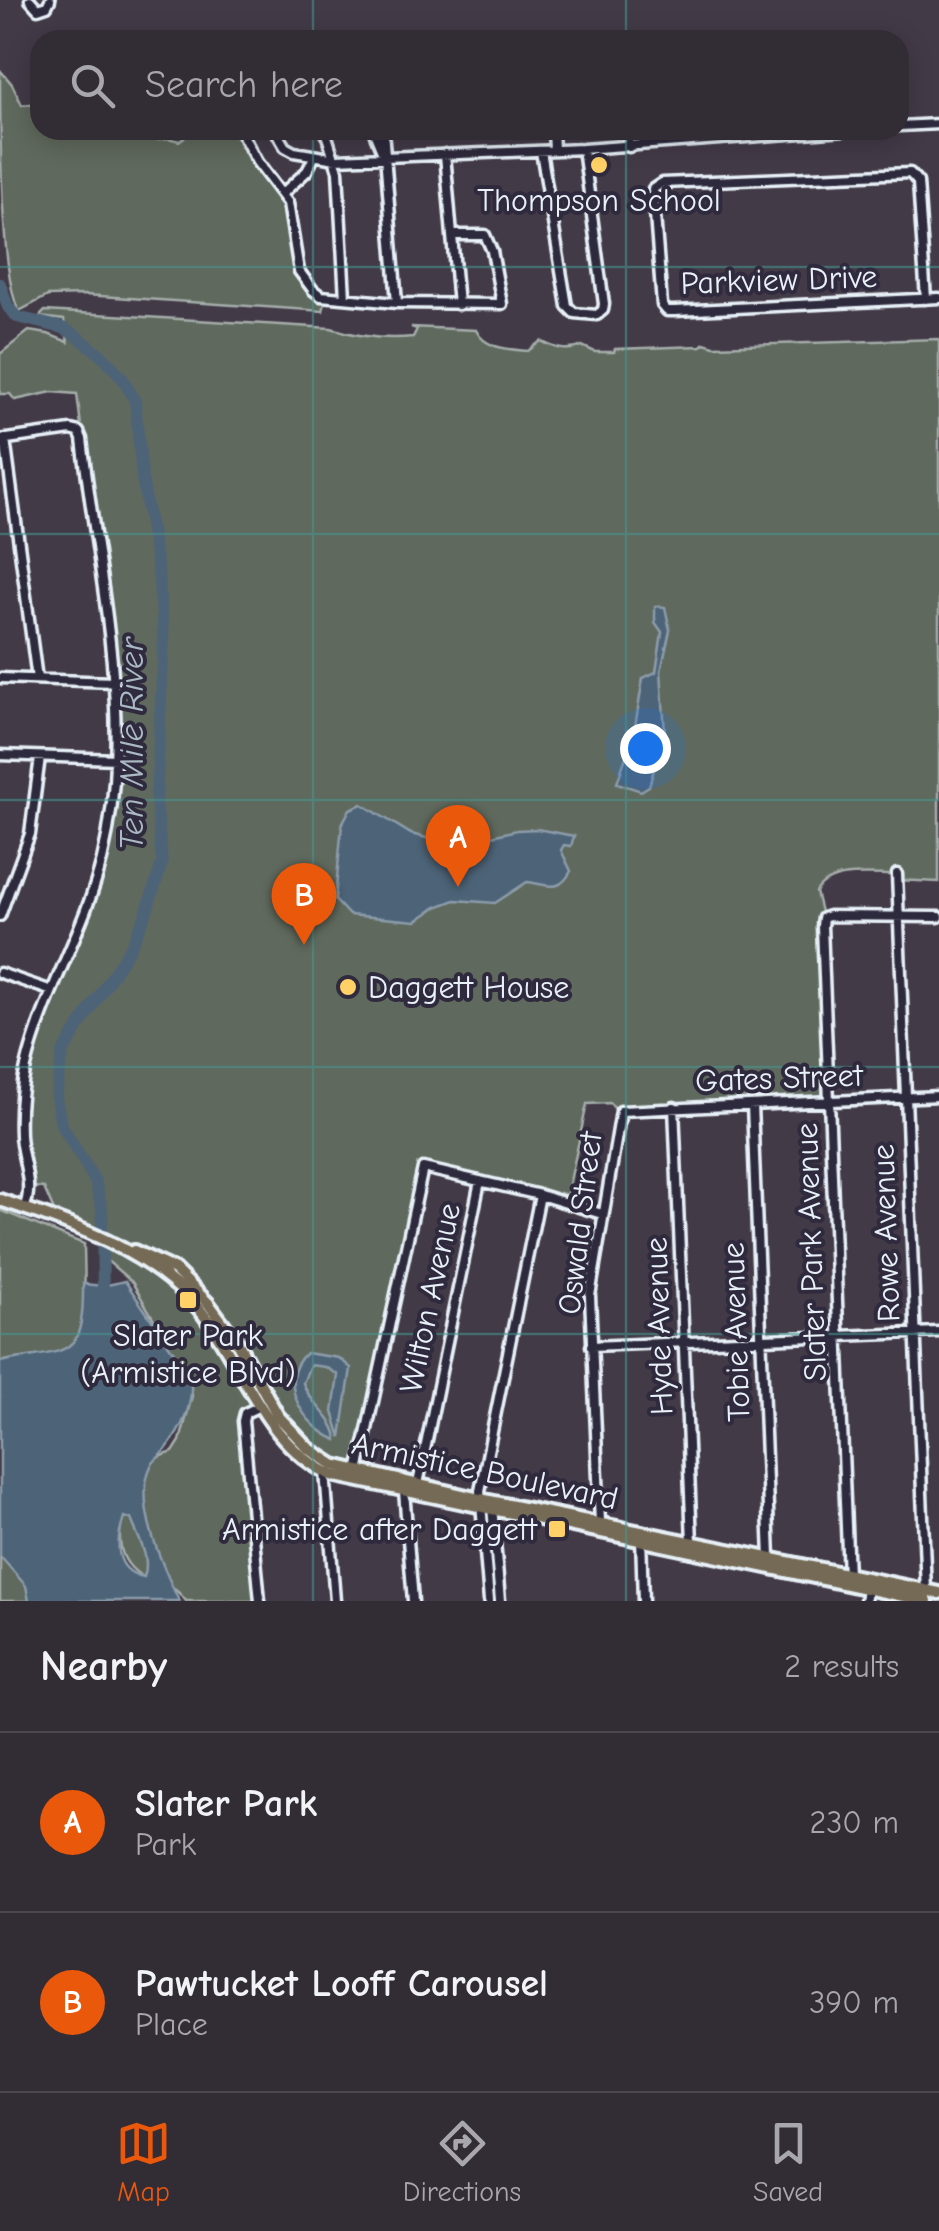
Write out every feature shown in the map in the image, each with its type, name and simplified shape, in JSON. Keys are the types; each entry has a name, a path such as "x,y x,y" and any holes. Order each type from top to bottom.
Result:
{"main road":[{"name":"Armistice Boulevard","path":"0,1200 175,1270 217,1313 238,1342 271,1404 296,1437 324,1460 486,1504 926,1596"},
{"name":"Armistice Boulevard","path":"114,1245 160,1274 198,1308 281,1438 325,1472 404,1491 600,1522 641,1536 770,1558 848,1580 866,1595 939,1593"}],"street":[{"path":"30,0 38,9 50,0"},
{"path":"909,126 939,124"},
{"path":"246,140 288,203 295,260 304,281 322,296 500,306 492,251 485,236 453,235"},
{"path":"281,140 285,147 314,157 336,159 583,150 703,140"},
{"path":"329,140 336,159 346,298"},
{"path":"375,140 386,158"},
{"path":"383,140 397,303"},
{"path":"554,140 554,150"},
{"path":"629,140 629,146"},
{"path":"542,151 567,306 574,314 596,314 604,310 604,304 583,150"},
{"path":"445,154 458,305"},
{"path":"282,194 307,172 314,157"},
{"name":"Parkview Drive","path":"926,298 918,182 910,172 662,183 653,189 662,304 667,311 939,298"},
{"path":"24,1208 30,1188 20,1136 23,1084 52,991 101,865 117,759 111,642 79,432 2,440 36,679"},
{"path":"0,678 114,682"},
{"path":"0,755 117,759"},
{"path":"0,916 30,834 40,757"},
{"name":"Rowe Avenue","path":"897,874 926,1596"},
{"path":"898,916 939,916"},
{"name":"Slater Park Avenue","path":"848,1580 823,918 898,916"},
{"path":"0,974 52,991"},
{"name":"Gates Street","path":"621,1111 939,1096"},
{"name":"Tobie Avenue","path":"752,1105 770,1558"},
{"name":"Hyde Avenue","path":"674,1108 692,1542"},
{"name":"Oswald Street","path":"600,1522 590,1296 621,1111"},
{"path":"358,1472 422,1168 540,1195 602,1214"},
{"name":"Wilton Avenue","path":"418,1484 480,1181"},
{"path":"489,1601 486,1504 540,1195"},
{"path":"591,1346 939,1332"},
{"path":"260,1406 246,1414 243,1421 260,1601"},
{"path":"325,1472 335,1601"},
{"path":"404,1491 413,1601"},
{"path":"486,1504 500,1601"},
{"path":"641,1536 643,1601"}],"shaded area":[{"path":"0,70 22,105 30,104 30,140 247,140 281,187 298,265 314,287 327,294 323,311 85,295 48,296 19,311 8,266"},
{"path":"45,311 331,328 382,338 413,337 417,329 411,327 476,330 491,344 528,351 541,341 561,349 582,346 595,352 614,352 704,343 714,346 939,339 939,882 896,880 895,875 851,875 830,880 816,892 822,916 828,1099 618,1113 610,1103 587,1104 567,1195 560,1193 557,1201 420,1167 357,1468 310,1444 275,1403 259,1406 244,1417 260,1601 186,1601 174,1589 147,1579 128,1564 120,1536 127,1505 146,1462 173,1452 180,1441 192,1396 189,1375 171,1356 132,1282 105,1259 103,1249 109,1234 97,1229 93,1236 57,1220 59,1213 54,1211 44,1188 32,1187 20,1125 32,1043 86,912 109,826 116,703 77,394 52,392 15,400 10,394 0,394 0,354 29,331 68,342 64,320 39,317"},
{"path":"0,1210 84,1244 81,1328 77,1339 65,1350 0,1362"},
{"path":"12,1547 37,1601 0,1601 0,1556 3,1558"}],"water":[{"path":"658,606 665,607 670,630 661,671 665,733 649,786 641,791 617,783 634,733 643,678 656,672 662,632 655,622"},
{"path":"362,804 411,834 454,845 517,830 537,829 574,836 571,846 564,845 561,850 571,871 557,885 527,882 495,903 455,900 416,921 349,915 335,900 342,824 350,809"},
{"path":"125,1281 190,1376 191,1396 183,1423 151,1466 146,1481 152,1535 179,1601 29,1601 26,1586 0,1556 0,1362 67,1347 80,1328 83,1284 103,1286","holes":["124,1517 131,1519 145,1555 144,1577 127,1568 119,1554"]},
{"path":"306,1353 339,1358 351,1368 341,1437 333,1412 338,1375 325,1367 310,1365 303,1383 332,1425 337,1440 314,1425 297,1402 293,1377"}],"waterway":[{"name":"Ten Mile River","path":"0,284 8,307 17,317 63,328 77,336 105,358 123,379 135,401 142,478 158,571 164,640 156,799 162,863 131,946 63,1052 56,1097 61,1124 95,1181 102,1209 103,1300"}],"place":[{"name":"Thompson School","path":"599,165"},
{"name":"Slater Park","path":"458,887"},
{"name":"Pawtucket Looff Carousel","path":"304,945"},
{"name":"Daggett House","path":"348,987"},
{"name":"Slater Park (Armistice Blvd)","path":"188,1300"},
{"name":"Armistice after Daggett","path":"557,1529"}]}
